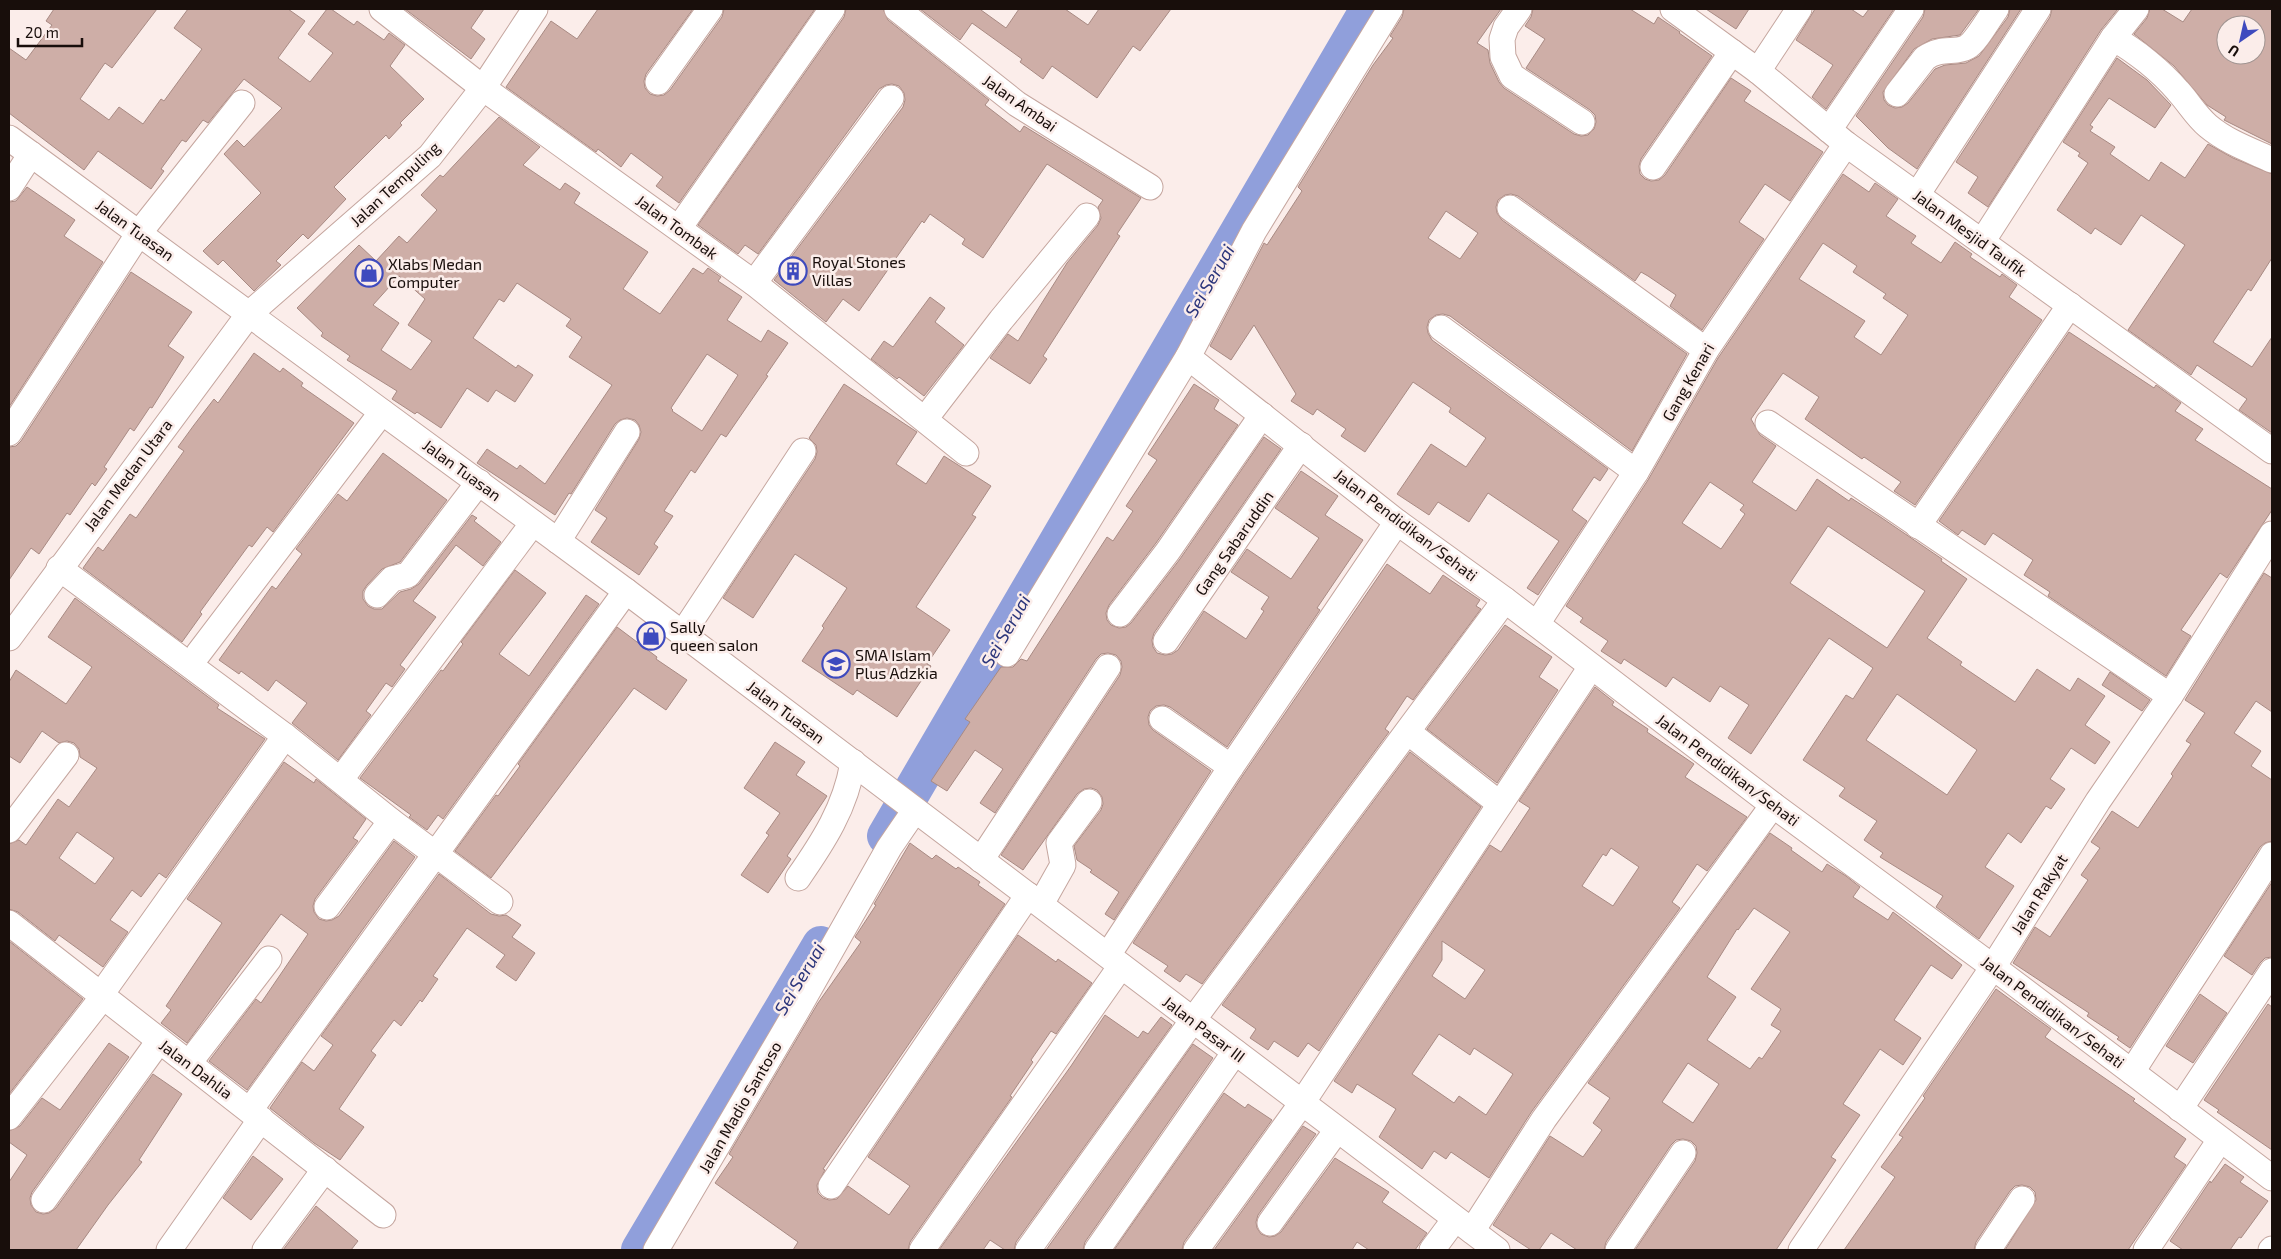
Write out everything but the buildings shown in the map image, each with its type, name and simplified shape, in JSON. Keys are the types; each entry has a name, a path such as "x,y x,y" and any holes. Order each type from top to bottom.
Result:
{"street":[{"name":"Jalan Tombak","path":"382,9 483,88 754,283 966,453"},
{"name":"Jalan Tempuling","path":"249,314 430,156 483,88 534,9"},
{"path":"658,82 710,9"},
{"path":"679,228 832,9"},
{"name":"Jalan Ambai","path":"897,9 1017,104 1150,187"},
{"path":"1007,654 1188,357 1254,230 1390,9"},
{"path":"1518,9 1506,27 1502,39 1503,57 1512,76 1582,122"},
{"name":"Jalan Mesjid Taufik","path":"1674,9 1758,71 1837,137 2272,450"},
{"path":"1758,71 1799,9"},
{"name":"Gang Kenari","path":"1537,624 1636,472 1706,350 1837,137 1911,9"},
{"path":"1897,94 1930,54 1942,50 1963,49 1970,44 1996,9"},
{"path":"1917,195 2038,9"},
{"path":"1982,242 2113,38 2136,9"},
{"path":"2113,38 2141,57 2178,91 2196,115 2209,127 2232,142 2272,160"},
{"path":"1652,167 1732,52"},
{"path":"754,283 892,98"},
{"path":"9,433 139,233 242,103"},
{"name":"Jalan Tuasan","path":"9,138 683,633 913,808"},
{"path":"9,188 31,154"},
{"path":"1510,208 1706,350"},
{"path":"925,419 1001,320 1087,216"},
{"path":"1918,526 2070,306"},
{"name":"Jalan Medan Utara","path":"9,638 249,314"},
{"path":"1440,328 1636,472"},
{"name":"Jalan Pendidikan/Sehati","path":"1188,357 1397,522 1505,600 1773,805 1993,967 2272,1178"},
{"path":"187,655 382,412"},
{"path":"1120,614 1168,551 1262,414"},
{"path":"1768,423 2170,696"},
{"path":"558,541 627,432"},
{"name":"Gang Sabaruddin","path":"1166,641 1301,446"},
{"path":"683,633 803,450"},
{"path":"377,595 391,580 408,575 478,482"},
{"path":"341,780 533,522"},
{"path":"922,1250 1115,960 1231,767 1397,522"},
{"name":"Jalan Rakyat","path":"1802,1250 1993,967 2098,801 2170,696 2272,534"},
{"path":"187,655 263,542"},
{"path":"59,568 187,655 391,821 500,902"},
{"path":"169,1250 256,1115 436,856 626,591"},
{"path":"1028,1250 1193,1020 1505,600"},
{"path":"981,860 1108,667"},
{"path":"1196,1250 1302,1102 1591,667"},
{"path":"1162,719 1231,767"},
{"path":"1408,732 1500,804"},
{"path":"9,1117 101,997 285,736"},
{"path":"9,830 66,756"},
{"path":"798,878 826,838 846,794 853,762"},
{"path":"832,1186 1034,900 1063,865 1059,843 1089,802"},
{"path":"1432,1250 1463,1225 1544,1119 1773,805"},
{"name":"Jalan Pasar III","path":"913,808 1498,1250"},
{"name":"Jalan Madio Santoso","path":"656,1250 800,1007 913,808"},
{"path":"327,908 391,821"},
{"path":"2132,1072 2186,986 2234,918 2272,855"},
{"name":"Jalan Dahlia","path":"9,923 101,997 189,1063 383,1215"},
{"path":"189,1063 269,959"},
{"path":"2180,1109 2272,971"},
{"path":"44,1200 159,1041"},
{"path":"1097,1250 1235,1052"},
{"path":"1270,1223 1337,1130"},
{"path":"2146,1250 2220,1140"},
{"path":"1618,1250 1683,1153"},
{"path":"265,1250 325,1169"},
{"path":"1988,1250 2022,1199"}],"waterway":[{"name":"Sei Seruai","path":"886,836 1369,9"},
{"name":"Sei Seruai","path":"640,1250 821,945"}],"place":[{"name":"Royal Stones Villas","path":"793,271"},
{"name":"Xlabs Medan Computer","path":"369,273"},
{"name":"Sally queen salon","path":"651,636"},
{"name":"SMA Islam Plus Adzkia","path":"836,664"}]}
